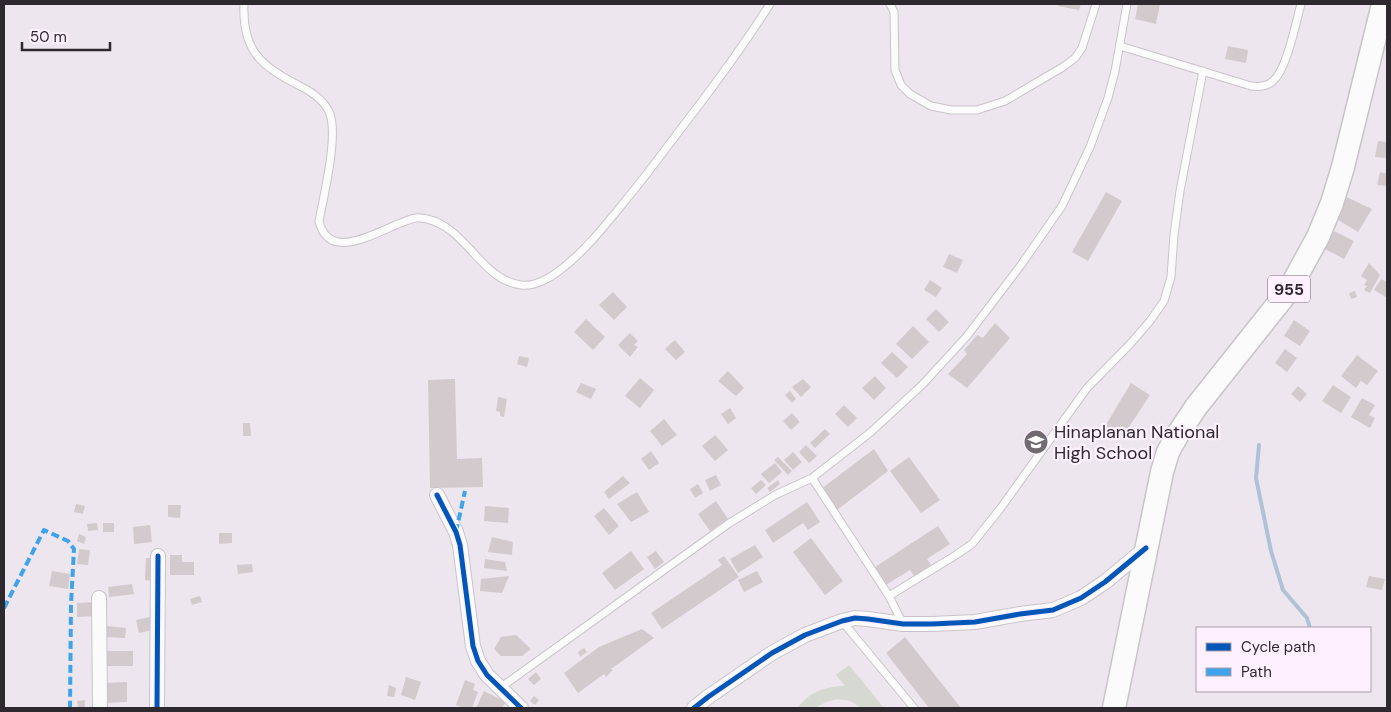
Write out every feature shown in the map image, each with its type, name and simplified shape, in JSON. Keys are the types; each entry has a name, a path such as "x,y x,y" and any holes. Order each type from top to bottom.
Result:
{"main road":[{"name":"955","path":"1114,708 1162,472 1168,452 1196,407 1289,290 1318,237 1332,203 1343,167 1383,4"}],"street":[{"path":"437,495 456,532 460,545 473,646 478,661 487,675 521,708"},
{"path":"694,708 772,652 805,635 842,621 855,618 903,624 975,622 1053,610 1081,598 1097,588 1146,548"},
{"path":"156,708 158,556"},
{"path":"99,598 100,708"}],"lane":[{"path":"244,4 243,21 249,45 258,58 270,69 309,91 322,101 330,114 333,135 319,221 321,230 328,238 338,242 354,242 418,217 437,222 454,232 485,265 505,281 523,286 541,282 559,271 594,239 696,110 751,34 770,4"},
{"path":"890,4 894,12 895,70 901,85 910,94 932,106 951,110 977,110 1005,102 1063,67 1074,58 1082,48 1096,4"},
{"path":"500,688 728,524 775,495 812,478 871,432 923,384 966,336 1021,265 1062,206 1090,147 1108,98 1115,72 1127,4"},
{"path":"1120,46 1251,86 1260,87 1273,82 1283,66 1301,4"},
{"path":"889,596 972,544 1000,509 1088,388 1131,343 1164,301 1171,277 1180,190 1203,71"},
{"path":"812,478 889,596 903,624"},
{"path":"842,621 914,708"}],"shaded area":[{"path":"849,665 884,708 859,708 850,701 838,699 826,702 815,708 798,708 802,702 818,691 831,687 845,686 836,675"}],"building":[{"path":"1059,4 1081,4 1079,10 1058,6"},
{"path":"1138,4 1160,4 1156,24 1135,19"},
{"path":"1228,46 1248,50 1246,63 1225,59"},
{"path":"1378,141 1387,142 1387,158 1375,157"},
{"path":"1380,172 1387,174 1387,186 1377,185"},
{"path":"1106,192 1122,201 1088,261 1072,252"},
{"path":"1342,195 1372,209 1358,232 1335,218"},
{"path":"1334,231 1354,241 1344,259 1325,249"},
{"path":"949,254 963,260 957,273 943,267"},
{"path":"1369,263 1380,275 1370,293 1364,290 1367,286 1364,285 1367,280 1361,276"},
{"path":"1381,279 1387,282 1386,297 1374,290"},
{"path":"930,280 942,288 936,297 924,290"},
{"path":"1355,291 1357,297 1351,299 1349,293"},
{"path":"613,292 627,307 614,320 599,305"},
{"path":"936,309 949,322 939,332 926,319"},
{"path":"586,319 605,337 593,350 574,332"},
{"path":"1294,320 1310,331 1300,346 1284,336"},
{"path":"995,323 1010,338 967,388 948,374 967,354 964,350 977,335 983,338"},
{"path":"913,326 929,342 912,359 896,344"},
{"path":"630,333 638,341 634,345 638,347 630,357 618,345"},
{"path":"675,340 685,352 676,360 665,349"},
{"path":"1285,349 1297,358 1287,372 1275,363"},
{"path":"892,352 908,367 897,378 881,363"},
{"path":"1357,355 1378,371 1367,385 1361,381 1356,388 1341,376"},
{"path":"519,356 529,358 527,367 517,364"},
{"path":"728,371 744,388 736,396 718,381"},
{"path":"875,376 886,388 874,400 862,388"},
{"path":"640,378 654,390 640,408 625,396"},
{"path":"455,379 457,459 482,458 483,487 430,488 428,380"},
{"path":"803,379 811,387 801,397 792,387"},
{"path":"581,383 596,389 591,399 576,392"},
{"path":"1131,383 1150,395 1121,439 1104,428"},
{"path":"1333,385 1351,397 1341,413 1322,401"},
{"path":"1298,386 1307,394 1300,402 1291,394"},
{"path":"790,391 796,399 792,403 785,395"},
{"path":"498,397 507,399 504,417 500,416 500,412 496,411"},
{"path":"1362,398 1375,405 1369,415 1375,418 1370,428 1351,417"},
{"path":"844,405 857,418 848,427 835,414"},
{"path":"730,408 736,418 728,424 721,414"},
{"path":"792,413 800,422 791,430 783,421"},
{"path":"664,419 677,435 662,446 650,431"},
{"path":"243,423 250,423 251,436 243,436"},
{"path":"825,429 830,434 815,448 810,443"},
{"path":"715,435 728,450 715,461 702,446"},
{"path":"806,445 817,456 809,463 799,452"},
{"path":"874,449 888,471 837,510 821,489"},
{"path":"651,451 659,463 649,470 641,459"},
{"path":"793,452 802,462 793,470 784,460"},
{"path":"778,457 792,471 788,475 774,460"},
{"path":"909,457 940,500 921,513 890,471"},
{"path":"775,463 782,472 769,483 761,474"},
{"path":"716,475 721,485 710,491 705,480"},
{"path":"623,476 630,483 609,499 604,492"},
{"path":"761,480 766,485 756,494 751,488"},
{"path":"778,480 780,484 770,492 767,488"},
{"path":"698,484 703,493 695,498 690,489"},
{"path":"637,492 649,512 631,522 617,504"},
{"path":"716,501 728,519 710,531 698,514"},
{"path":"807,502 820,522 808,530 803,523 773,543 765,530"},
{"path":"76,504 85,506 83,514 74,512"},
{"path":"168,505 181,505 180,518 168,517"},
{"path":"485,506 509,508 508,523 484,521"},
{"path":"604,508 619,526 609,535 594,516"},
{"path":"97,523 98,530 88,531 87,524"},
{"path":"103,523 114,523 114,532 103,532"},
{"path":"150,525 152,542 134,544 133,527"},
{"path":"938,526 950,544 927,559 931,565 914,576 910,570 886,585 875,567"},
{"path":"219,533 232,533 232,543 219,544"},
{"path":"79,534 86,537 84,544 77,541"},
{"path":"492,537 513,542 512,555 488,552"},
{"path":"811,538 843,581 825,595 793,552"},
{"path":"755,545 763,557 738,573 730,559"},
{"path":"79,549 90,550 88,565 77,564"},
{"path":"631,551 644,569 615,590 602,573"},
{"path":"656,551 664,562 655,569 647,557"},
{"path":"170,555 182,555 182,562 194,562 194,575 170,575"},
{"path":"724,556 739,577 662,629 651,613 722,565 718,560"},
{"path":"146,558 157,558 156,581 145,580"},
{"path":"485,559 505,562 507,571 484,568"},
{"path":"252,564 253,572 238,574 237,565"},
{"path":"52,571 70,574 68,589 49,586"},
{"path":"757,571 763,582 744,592 738,580"},
{"path":"509,576 502,593 480,591 481,579"},
{"path":"1369,576 1385,579 1382,590 1366,587"},
{"path":"132,584 134,594 109,597 108,587"},
{"path":"200,596 202,602 192,605 190,599"},
{"path":"96,602 96,616 77,617 77,603"},
{"path":"154,616 157,629 139,633 136,620"},
{"path":"107,626 126,628 125,638 106,637"},
{"path":"642,629 654,638 611,669 613,670 606,677 604,674 578,693 564,673 599,647"},
{"path":"516,635 531,649 522,656 501,656 494,649 501,637"},
{"path":"905,637 961,708 929,708 886,653"},
{"path":"584,648 587,652 580,657 578,652"},
{"path":"106,651 133,651 133,666 106,666"},
{"path":"536,672 541,679 534,685 528,679"},
{"path":"406,677 421,682 415,700 401,695"},
{"path":"465,680 475,684 473,690 478,692 472,708 463,708 456,705"},
{"path":"127,682 127,702 105,703 105,683"},
{"path":"389,685 396,688 394,697 387,696"},
{"path":"484,691 506,702 502,708 476,708"},
{"path":"534,696 539,700 535,705 530,701"},
{"path":"85,700 85,708 78,708 77,701"}],"waterway":[{"path":"1259,445 1256,478 1271,551 1283,590 1307,618 1310,627"}],"marked path":[{"path":"456,532 465,491"},
{"path":"4,608 44,530 68,541 74,549 71,604 70,708"}],"cycle path":[{"path":"437,495 456,532 460,545 473,646 478,661 487,675 521,708"},
{"path":"694,708 772,653 805,635 842,621 855,618 903,624 975,622 1053,610 1081,598 1105,582 1146,548"},
{"path":"157,708 158,556"}],"place":[{"name":"Hinaplanan National High School","path":"1036,442"}]}
